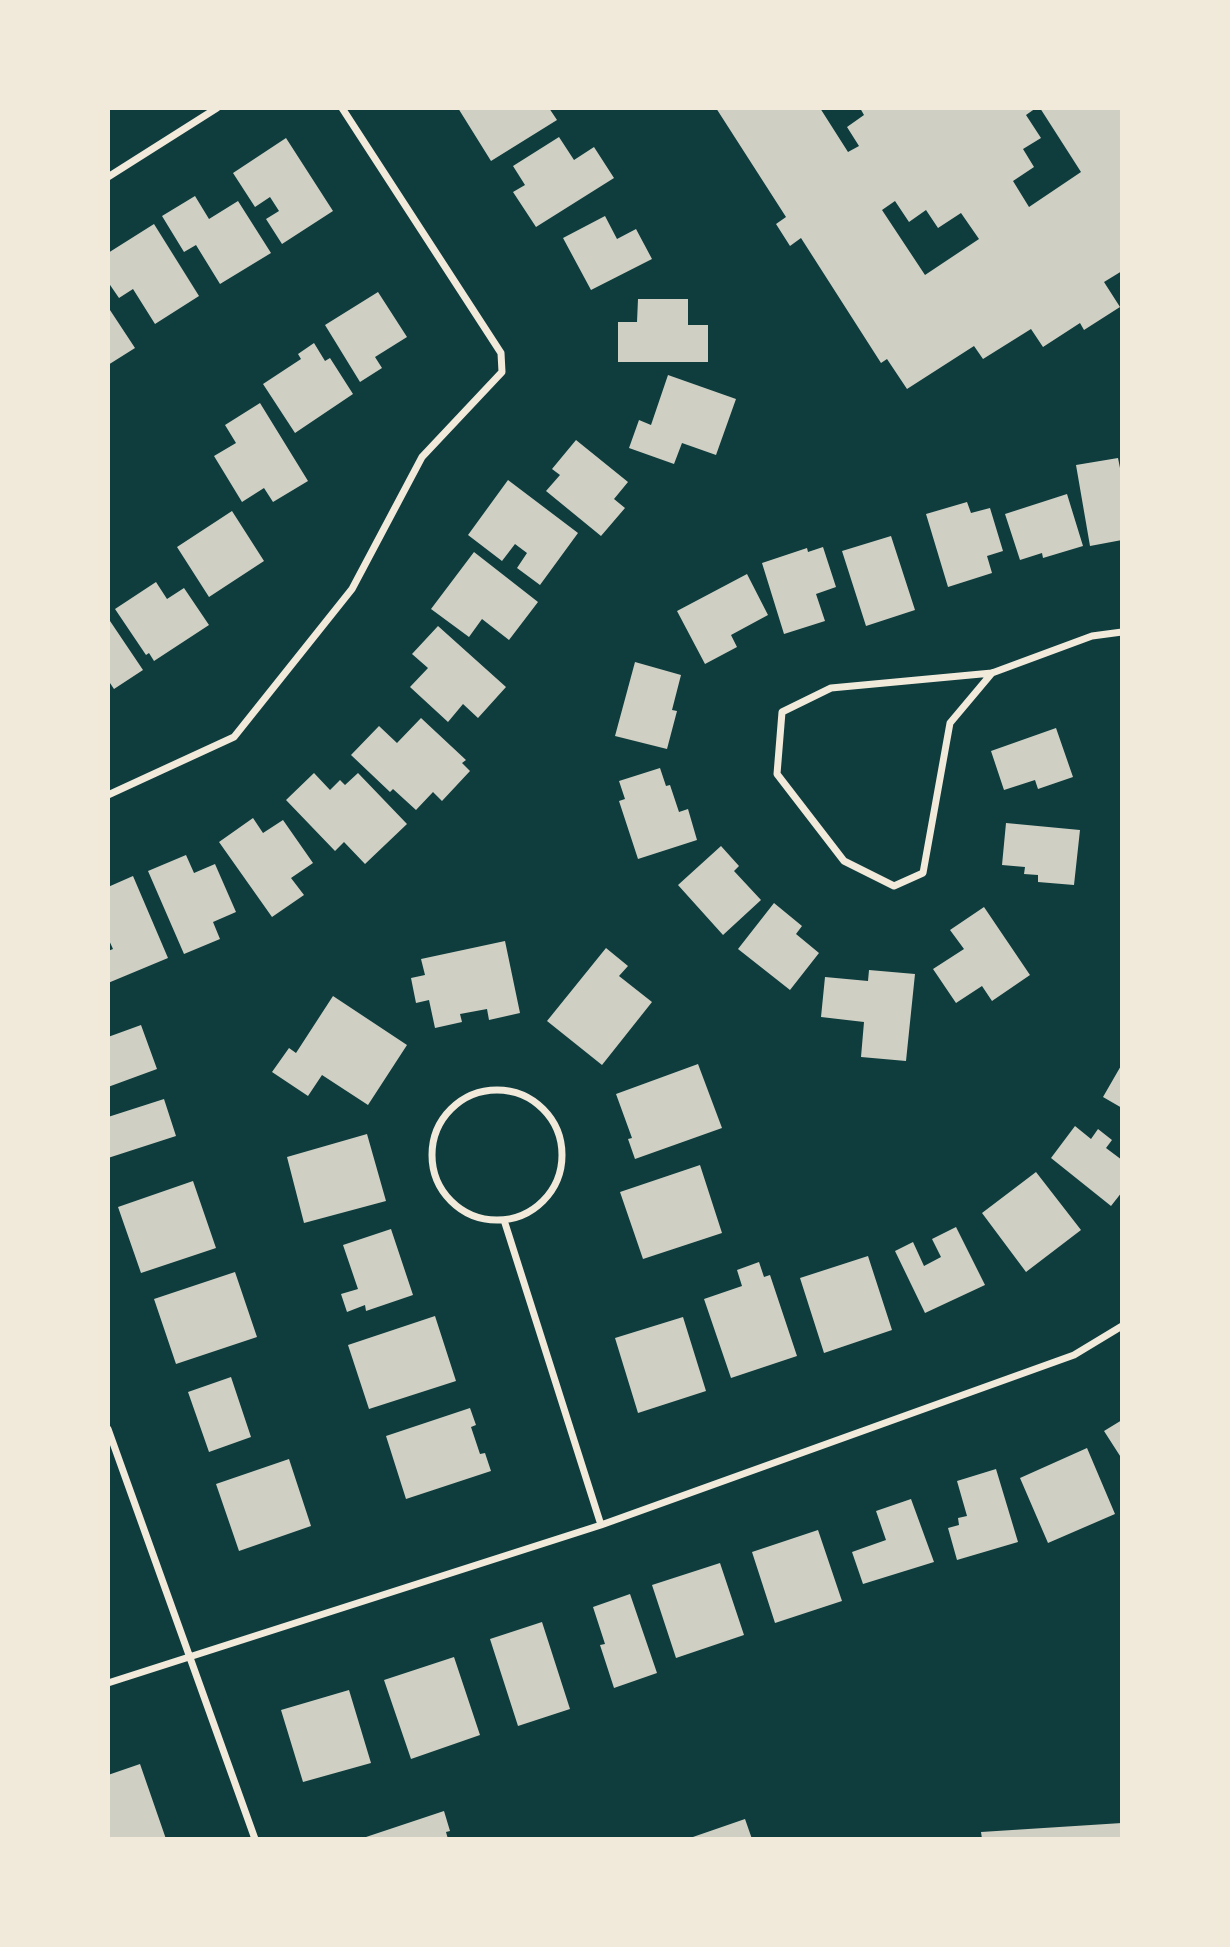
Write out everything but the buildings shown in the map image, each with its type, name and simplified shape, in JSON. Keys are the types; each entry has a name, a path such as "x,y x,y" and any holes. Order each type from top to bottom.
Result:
{"street":[{"path":"108,177 217,108"},
{"path":"108,795 234,737 352,589 422,457 502,372 500,353 342,108"},
{"path":"992,673 950,723 923,873 894,886 844,861 777,774 782,712 831,688 992,673 1092,636 1122,632"},
{"path":"487,1091 508,1091 527,1098 543,1110 555,1127 561,1147 560,1167 554,1187 541,1203 524,1214 504,1220 482,1219 461,1209 444,1194 435,1174 432,1151 437,1129 449,1110 468,1097 487,1091"},
{"path":"504,1220 601,1525"},
{"path":"108,1683 601,1525 1073,1355 1122,1326"},
{"path":"108,1429 255,1839"}]}
